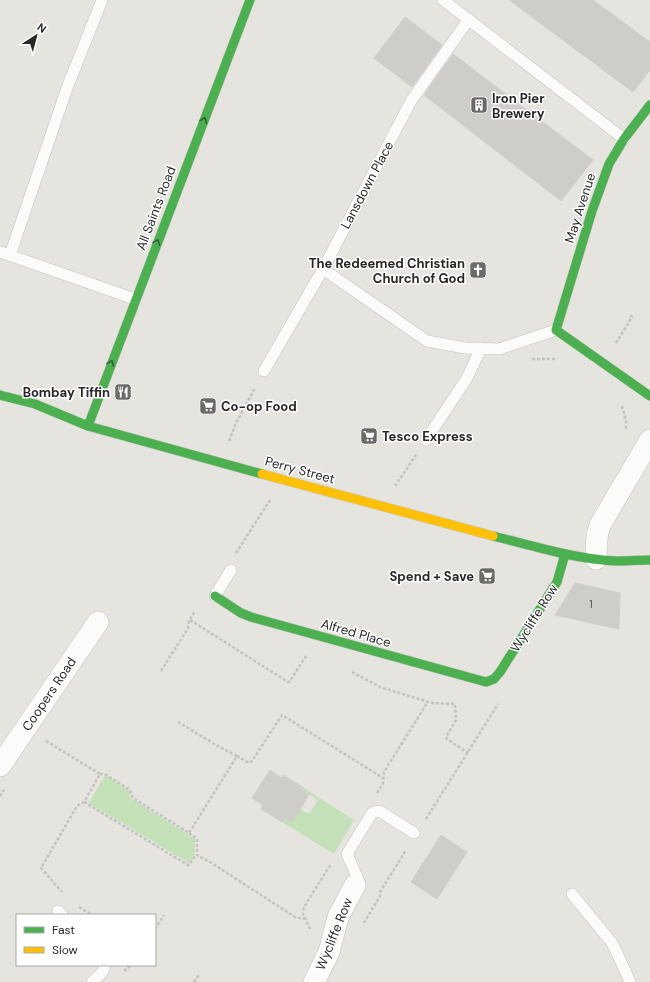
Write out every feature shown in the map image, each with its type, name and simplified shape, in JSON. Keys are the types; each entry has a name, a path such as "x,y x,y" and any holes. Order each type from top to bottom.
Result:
{"street":[{"name":"All Saints Road","path":"88,426 135,299 250,0"},
{"name":"May Avenue","path":"556,330 596,200 609,164 624,139 650,105"},
{"path":"556,330 650,396"},
{"name":"Perry Street","path":"0,395 35,404 88,426 409,514 565,554 596,559 650,560"},
{"path":"596,559 597,533 600,525 650,440"},
{"name":"Wycliffe Row","path":"494,679 553,589 561,571 565,554"},
{"name":"Alfred Place","path":"215,596 251,617 481,682 494,679"},
{"name":"Coopers Road","path":"0,766 98,622"},
{"name":"Wycliffe Row","path":"314,982 330,952 338,917 355,885"}],"lane":[{"path":"102,0 5,253 135,299"},
{"path":"443,0 624,139"},
{"name":"Lansdown Place","path":"264,371 323,269 411,101 469,19"},
{"path":"323,269 427,341 465,348 499,349 556,330"},
{"path":"426,440 467,378 481,348"},
{"path":"215,596 231,570"},
{"path":"355,885 358,879 347,854 370,817 375,812 381,812 414,833"},
{"path":"572,894 612,943 618,953 630,982"},
{"path":"92,982 103,972 105,969 104,966"}],"path":[{"path":"614,347 632,317 629,314"},
{"path":"529,360 558,360"},
{"path":"224,463 229,441 236,423 264,371"},
{"path":"622,406 626,421 626,433"},
{"path":"222,439 237,442"},
{"path":"400,490 393,488 426,440"},
{"path":"190,620 288,682 305,658 311,653"},
{"path":"348,669 375,686 427,702 436,704 455,704 456,720 446,737 468,753"},
{"path":"425,821 500,700"},
{"path":"375,812 374,800 383,784 384,772 427,702"},
{"path":"178,722 249,763 252,761 282,715 383,778"},
{"path":"25,729 100,774 105,774 130,790 133,798 198,839 197,855 190,865 188,865 84,802"},
{"path":"189,833 237,756"},
{"path":"64,895 41,868 77,806 84,802 100,774"},
{"path":"360,929 380,896 380,892 408,847"},
{"path":"197,855 295,917 305,919"},
{"path":"77,906 90,914"},
{"path":"156,927 164,915"},
{"path":"194,982 199,975"}],"green space":[{"path":"105,775 131,792 129,797 195,839 195,853 189,863 89,803"},
{"path":"304,788 354,820 334,854 282,822 284,818 300,809 309,814 318,800 302,790"}],"building":[{"path":"509,0 593,0 650,42 650,70 633,92"},
{"path":"405,17 442,45 412,87 374,58"},
{"path":"453,54 593,160 561,201 424,95"},
{"path":"575,583 620,593 619,629 555,615"},
{"path":"270,770 281,778 283,775 304,788 302,790 309,795 292,823 284,818 282,822 261,809 263,805 252,798"},
{"path":"441,835 467,852 437,899 411,882"}],"traffic: fast":[{"path":"88,426 250,0"},
{"path":"650,105 624,139 609,164 592,211 556,330 650,396"},
{"path":"0,395 35,404 88,426 262,474"},
{"path":"493,536 554,552 585,558 616,561 650,560"},
{"path":"215,596 241,613 251,617 486,682 494,679 500,672 557,582 565,554"}],"traffic: slow":[{"path":"262,474 493,536"}],"place":[{"name":"Iron Pier Brewery","path":"479,105"},
{"name":"The Redeemed Christian Church of God","path":"478,270"},
{"name":"Bombay Tiffin","path":"123,392"},
{"name":"Co-op Food","path":"208,406"},
{"name":"Tesco Express","path":"369,436"},
{"name":"Spend + Save","path":"487,576"}]}
